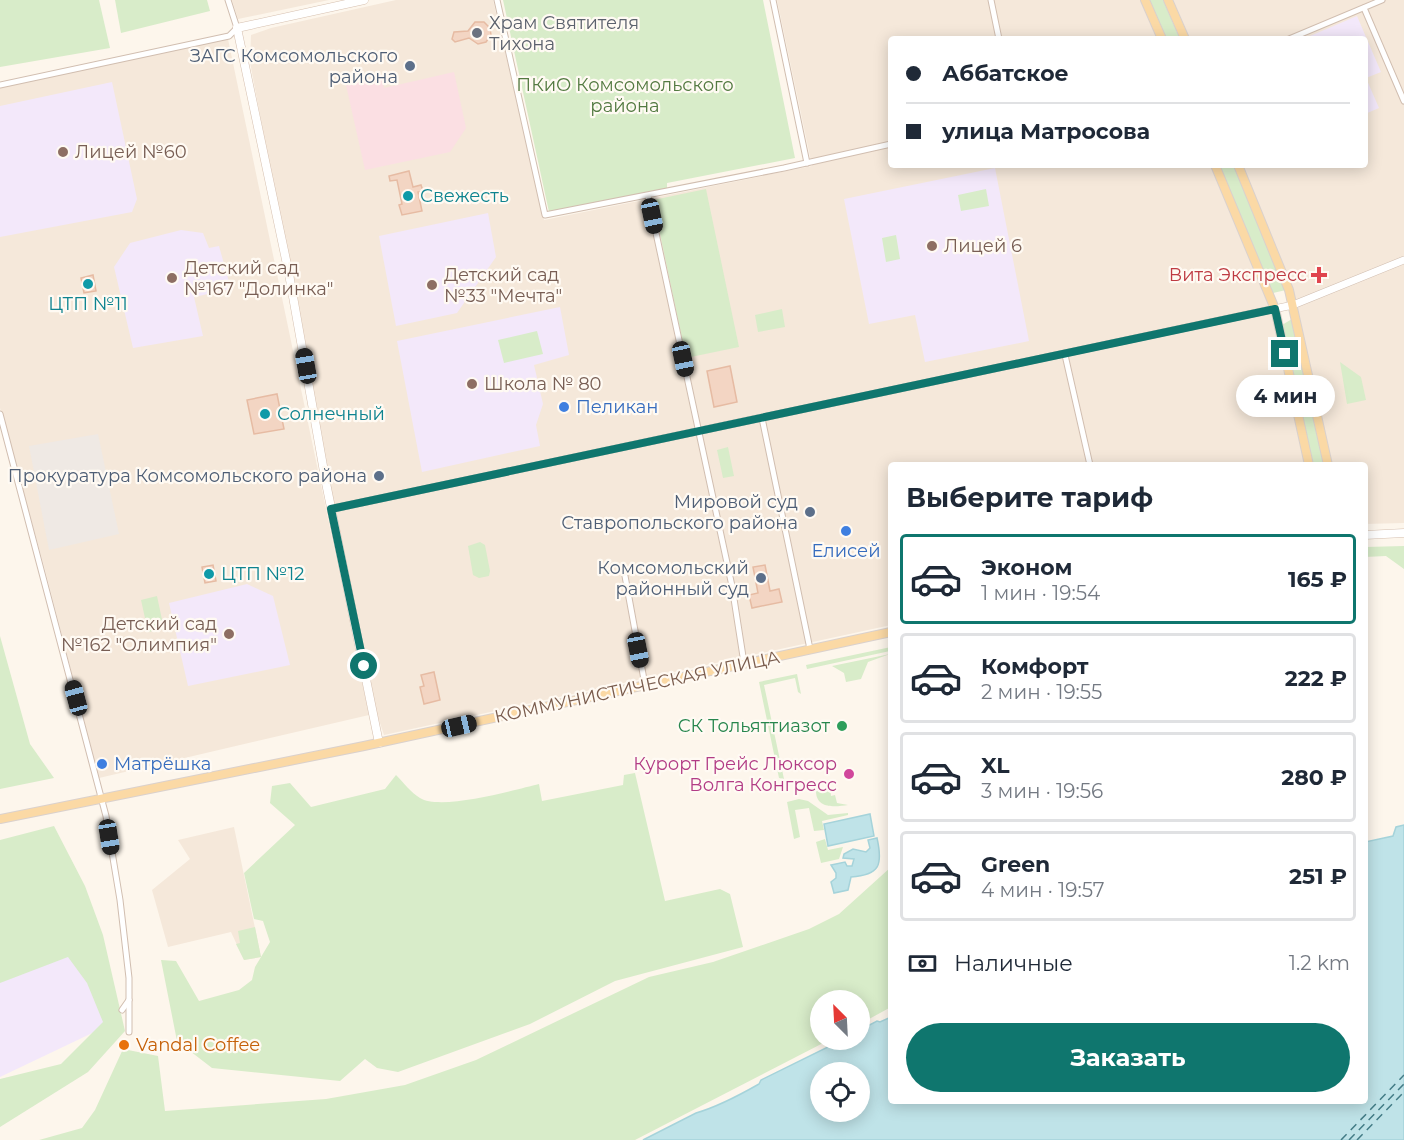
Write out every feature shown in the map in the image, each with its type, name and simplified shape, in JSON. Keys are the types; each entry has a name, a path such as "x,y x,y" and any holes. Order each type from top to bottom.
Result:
{"main road":[{"path":"364,0 237,28 290,277 331,509 379,743"},
{"path":"1145,0 1161,36"},
{"path":"1168,0 1184,36"},
{"path":"1216,168 1275,309 1308,462"},
{"path":"1239,168 1289,290 1327,462"},
{"path":"1368,535 1404,533"},
{"name":"КОММУНИСТИЧЕСКАЯ УЛИЦА","path":"0,819 379,743 888,633"}],"street":[{"path":"0,85 229,36 237,28 228,0"},
{"path":"497,0 546,215 648,196 888,145"},
{"path":"773,0 807,163"},
{"path":"991,0 998,36"},
{"path":"1295,36 1382,0"},
{"path":"1364,8 1404,100"},
{"path":"648,196 732,586 744,663"},
{"path":"331,509 1293,305 1404,260"},
{"path":"1065,355 1089,462"},
{"path":"0,414 106,816 120,900 130,999 129,1032"},
{"path":"762,418 810,649"},
{"path":"625,576 645,685"},
{"path":"122,1010 130,999"}],"shaded area":[{"path":"232,0 329,0 238,19"},
{"path":"396,0 493,0 544,220 812,166 777,0 1141,0 1157,36 888,36 888,168 1211,168 1269,306 1304,462 888,462 888,626 384,735 377,714 333,504 250,62 251,35 271,28"},
{"path":"1171,0 1404,0 1404,523 1368,524 1368,462 1328,462 1298,313 1241,168 1368,168 1368,36 1186,36"},
{"path":"1357,16 1366,36 1310,36"},
{"path":"228,39 369,715 99,778 0,408 0,87"},
{"path":"1368,42 1381,72 1368,77"},
{"path":"454,72 466,128 450,152 365,170 346,85 382,77 384,88"},
{"name":"Лицей №60","path":"112,82 137,199 132,212 0,237 0,106"},
{"path":"1368,83 1379,108 1368,113"},
{"name":"Лицей 6","path":"995,168 1029,341 925,362 915,315 869,324 844,199"},
{"name":"Детский сад №33 \"Мечта\"","path":"488,213 496,257 457,313 396,326 379,236"},
{"name":"Детский сад №167 \"Долинка\"","path":"181,230 203,233 209,248 219,246 231,289 194,297 203,336 133,348 114,267 130,243"},
{"name":"Школа № 80","path":"560,307 569,355 534,365 543,404 536,425 540,446 422,472 397,341"},
{"path":"98,434 119,534 49,550 29,446"},
{"name":"Детский сад №162 \"Олимпия\"","path":"247,584 273,596 290,665 188,686 169,603"},
{"path":"234,827 261,957 244,960 231,932 168,947 152,890 190,859 178,840"},
{"path":"70,949 92,989 107,1026 0,1077 0,982"}],"green space":[{"path":"0,0 99,0 110,48 0,67"},
{"path":"115,0 207,0 210,11 121,33"},
{"name":"ПКиО Комсомольского района","path":"503,0 763,0 795,158 667,183 667,188 549,212"},
{"path":"1149,0 1163,0 1179,36 1165,36"},
{"path":"1220,168 1235,168 1286,290 1273,293"},
{"path":"706,189 739,347 686,358 653,200"},
{"path":"986,189 989,206 961,211 958,195"},
{"path":"896,235 900,259 886,262 882,238"},
{"path":"782,309 785,327 758,332 755,315"},
{"path":"1292,319 1323,462 1311,462 1282,325"},
{"path":"537,331 543,354 504,363 498,340"},
{"path":"1340,362 1361,377 1366,400 1347,404"},
{"path":"728,447 734,476 723,478 717,450"},
{"path":"480,542 485,545 490,571 489,576 479,578 473,575 468,546"},
{"path":"1404,546 1404,569 1386,556 1368,557 1368,547"},
{"path":"157,596 164,629 148,632 141,600"},
{"path":"0,636 30,744 54,778 0,789"},
{"path":"888,648 888,651 807,669 806,665"},
{"path":"888,654 868,662 861,679 846,682 844,673 832,666"},
{"path":"797,674 801,694 798,692 795,678 764,685 784,779 779,778 759,682"},
{"path":"635,773 665,901 720,889 730,894 743,947 615,981 530,1024 398,1072 377,1068 365,1059 340,1081 212,1068 177,1041 161,960 176,961 199,1001 239,990 252,980 255,967 270,942 263,921 254,919 244,873 295,825 270,803 272,786 290,783 311,807 385,789 396,775 417,796 430,801 460,801 539,784 542,801 623,785 624,775"},
{"path":"830,786 831,796 835,795 837,803 848,805 827,806 819,801 816,791"},
{"path":"799,799 808,801 828,815 848,813 848,815 822,821 824,830 814,831 809,808 795,810 800,837 794,839 787,802"},
{"path":"54,826 85,886 103,935 125,1031 88,1072 0,1127 0,1079 61,1064 103,1022 87,983 68,957 0,983 0,840"},
{"path":"825,839 828,850 843,847 839,859 821,863 816,842"},
{"path":"888,870 888,1009 870,1019 870,990 810,990 810,1050 635,1140 39,1140 82,1128 95,1110 123,1049 158,1056 165,1111 326,1099 405,1085 476,1060 649,977 713,962 809,929 839,914"},
{"path":"255,927 261,957 244,960 236,944 240,943 238,931"}],"water":[{"path":"870,814 874,836 828,846 824,824"},
{"path":"1404,825 1404,1140 643,1140 696,1113 735,1097 759,1084 761,1080 822,1050 870,1050 870,1025 888,1018 888,1104 1368,1104 1368,841 1393,836 1396,827"},
{"path":"877,838 880,855 874,871 851,877 848,890 834,893 831,882 836,878 836,873 831,865 845,862 847,866 852,866 854,859 843,858 844,854 853,849 866,852 870,848 868,840"}],"building":[{"name":"Храм Святителя Тихона","path":"475,22 484,22 490,28 491,35 486,42 478,44 469,38 455,42 452,39 454,32 468,31"},
{"name":"Свежесть","path":"409,171 413,187 421,185 423,191 418,192 422,211 402,215 397,180 390,181 389,176"},
{"name":"ЦТП №11","path":"93,275 96,291 84,293 81,278"},
{"path":"730,366 737,402 714,407 707,371"},
{"name":"Солнечный","path":"277,394 284,429 254,434 247,400"},
{"name":"ЦТП №12","path":"213,565 216,581 205,583 202,567"},
{"name":"Комсомольский районный суд","path":"765,565 770,591 779,589 782,602 752,608 749,595 758,593 753,567"},
{"path":"434,672 440,700 424,704 420,687 424,686 421,675"}],"ferry route":[{"path":"1341,1140 1404,1075"},
{"path":"1349,1140 1404,1084"},
{"path":"1357,1140 1404,1092"}],"place":[{"name":"Храм Святителя Тихона","path":"477,33"},
{"name":"ЗАГС Комсомольского района","path":"410,66"},
{"name":"Лицей №60","path":"63,152"},
{"name":"Свежесть","path":"408,196"},
{"name":"Лицей 6","path":"932,246"},
{"name":"Вита Экспресс","path":"1319,275"},
{"name":"Детский сад №167 \"Долинка\"","path":"172,278"},
{"name":"ЦТП №11","path":"88,284"},
{"name":"Детский сад №33 \"Мечта\"","path":"432,285"},
{"name":"Школа № 80","path":"472,384"},
{"name":"Пеликан","path":"564,407"},
{"name":"Солнечный","path":"265,414"},
{"name":"Прокуратура Комсомольского района","path":"379,476"},
{"name":"Мировой суд Ставропольского района","path":"810,512"},
{"name":"Елисей","path":"846,531"},
{"name":"ЦТП №12","path":"209,574"},
{"name":"Комсомольский районный суд","path":"761,578"},
{"name":"Детский сад №162 \"Олимпия\"","path":"229,634"},
{"name":"СК Тольяттиазот","path":"842,726"},
{"name":"Матрёшка","path":"102,764"},
{"name":"Курорт Грейс Люксор Волга Конгресс","path":"849,774"},
{"name":"Vandal Coffee","path":"124,1045"}],"route":[{"path":"364,666 331,509 411,494 1275,309 1285,354"}]}
